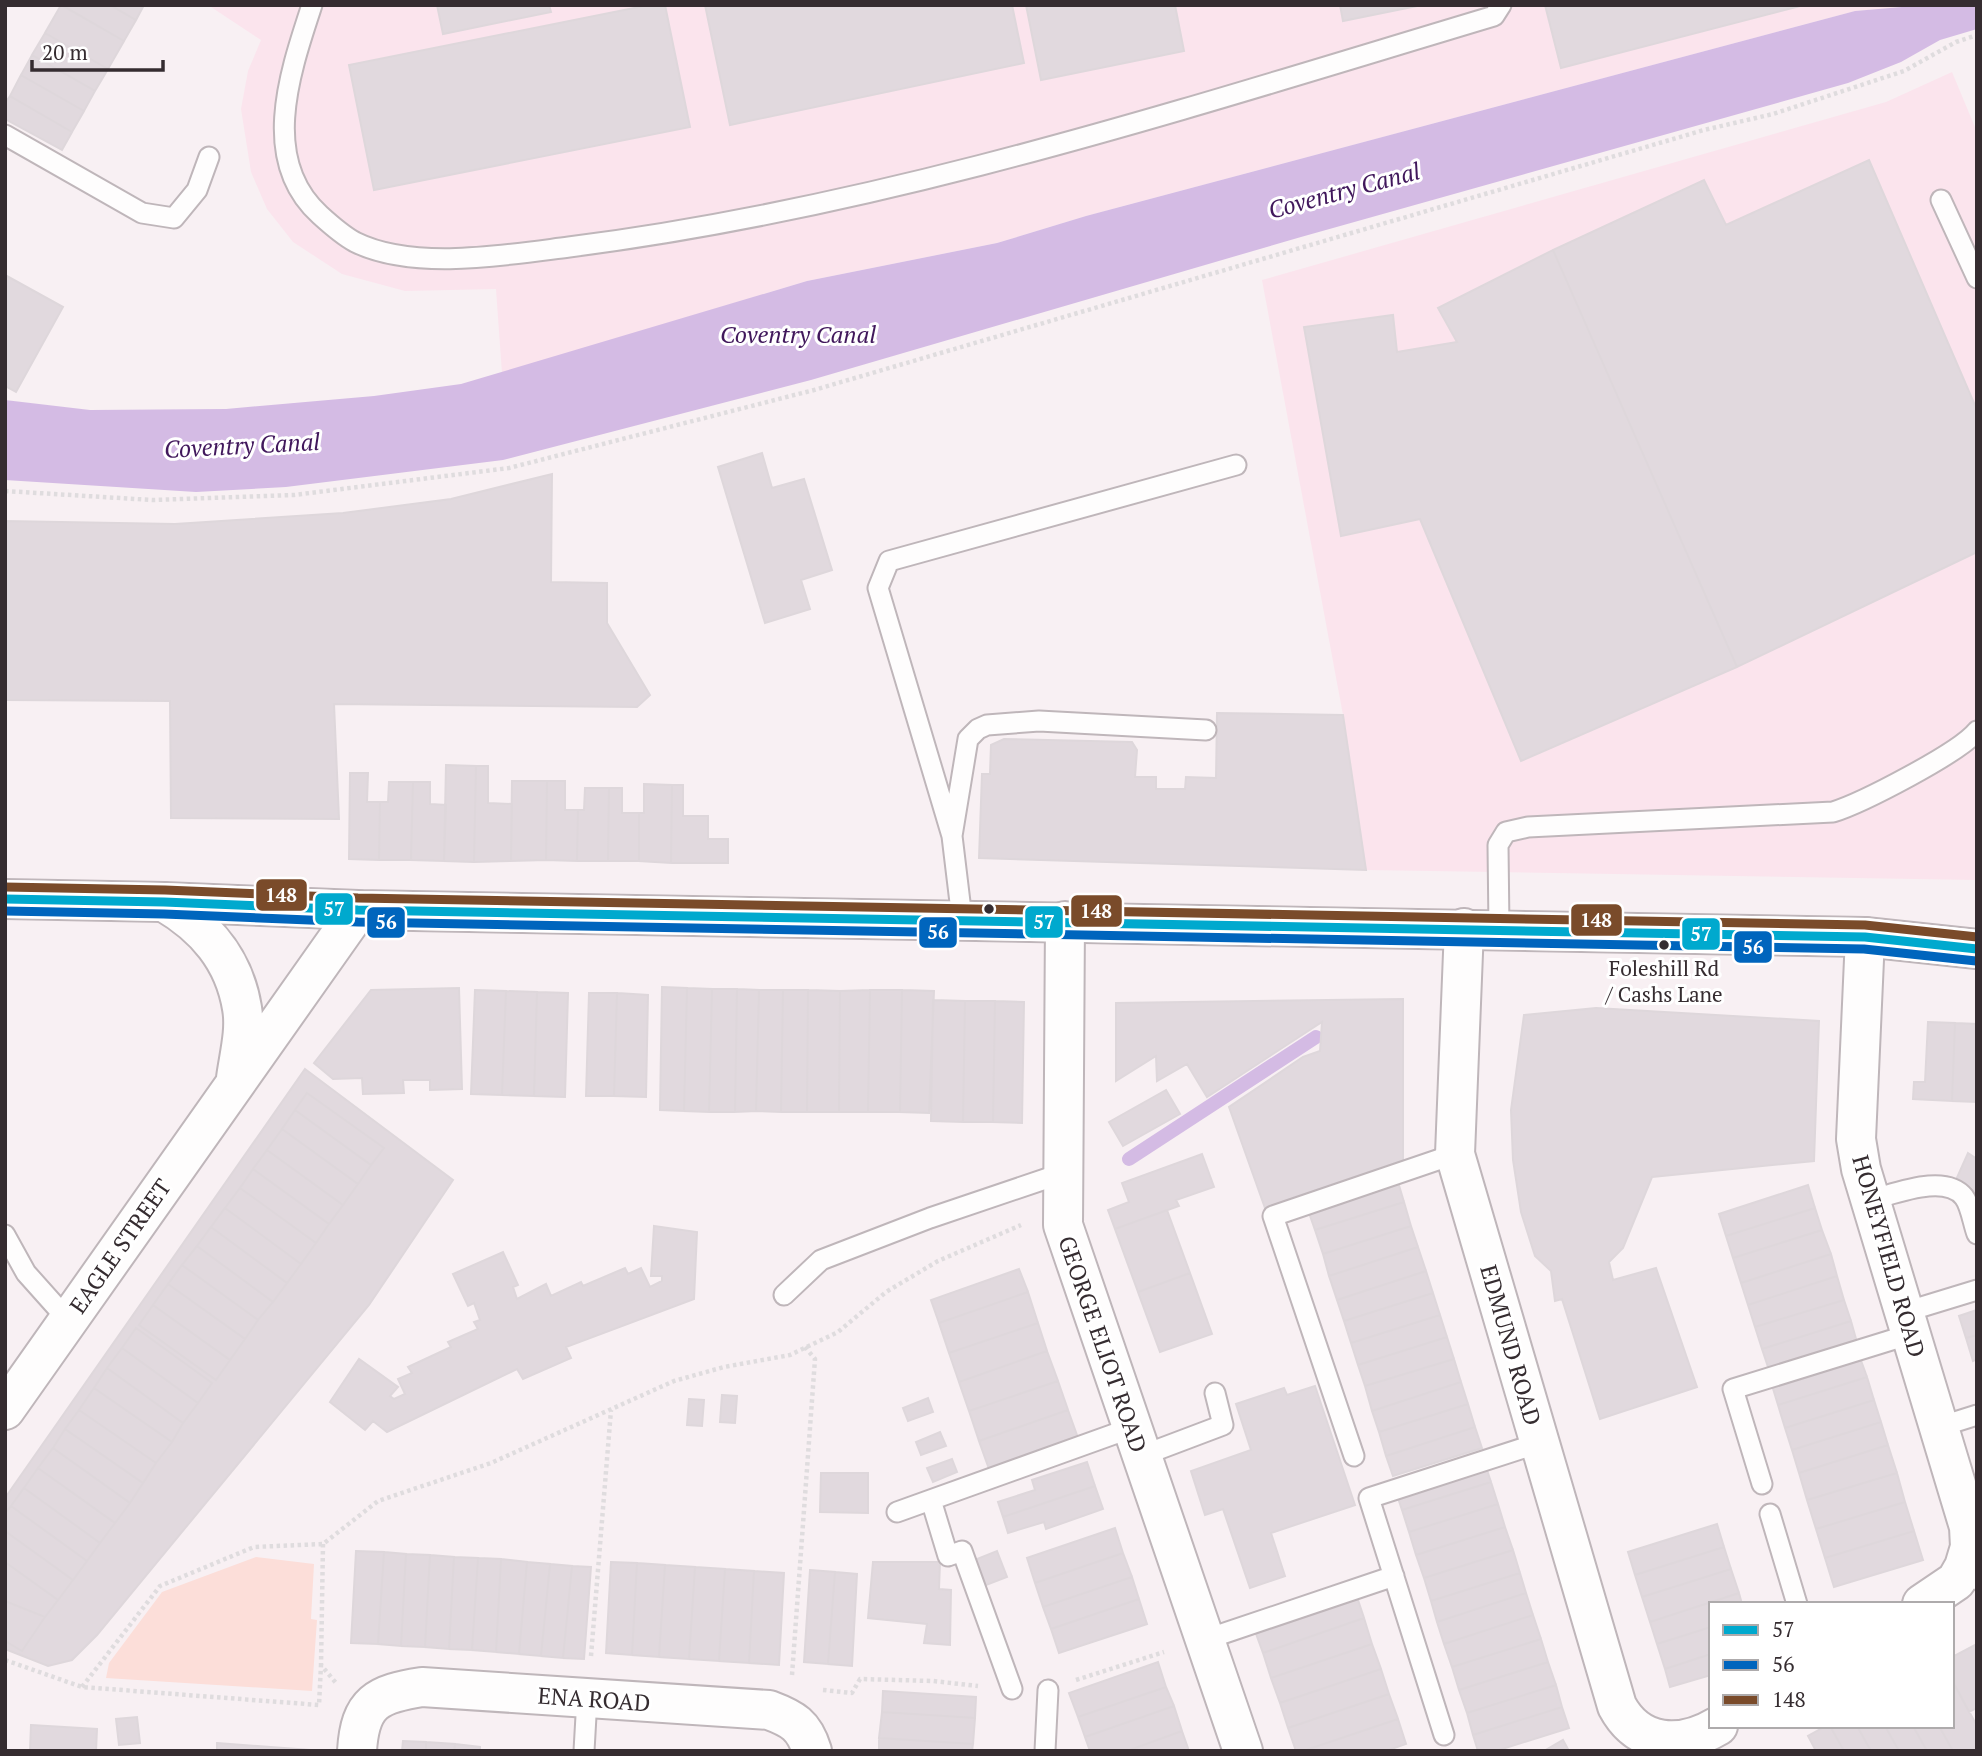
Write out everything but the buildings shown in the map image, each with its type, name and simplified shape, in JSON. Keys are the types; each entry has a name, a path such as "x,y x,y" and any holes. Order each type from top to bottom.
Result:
{"street":[{"path":"5,899 358,910 1865,937 1977,950"},
{"name":"EAGLE STREET","path":"164,902 188,916 209,937 229,965 242,1009 235,1083"},
{"name":"EAGLE STREET","path":"5,1409 358,910"},
{"name":"GEORGE ELIOT ROAD","path":"1065,921 1063,1225 1243,1751"},
{"name":"EDMUND ROAD","path":"1482,929 1455,1154 1539,1443 1617,1706 1624,1719 1651,1738 1668,1741 1686,1740 1706,1734 1715,1728"},
{"name":"HONEYFIELD ROAD","path":"1865,937 1856,1139 1870,1200 1969,1527 1970,1568"},
{"path":"1925,1602 1970,1568"},
{"name":"ENA ROAD","path":"365,1722 398,1691 422,1687 769,1710 802,1734"}],"lane":[{"path":"312,5 290,71 285,113 286,156 296,184 312,208 353,241 377,251 406,256 439,257 527,252 659,236 830,201 1046,149 1494,16 1501,5"},
{"path":"5,135 142,213 174,218 197,190 209,157"},
{"path":"1941,200 1977,278"},
{"path":"962,919 951,836 878,588 889,561 1236,465"},
{"path":"951,836 968,739 978,729 1003,723 1039,721 1206,730"},
{"path":"1482,929 1498,845 1506,832 1516,828 1541,826 1833,812 1849,807 1910,774 1964,743 1977,731"},
{"path":"1354,1456 1273,1216 1455,1154"},
{"path":"784,1295 821,1260 930,1218 1063,1173"},
{"path":"1870,1200 1935,1184 1950,1188 1964,1197 1977,1234"},
{"path":"5,1235 26,1273 68,1320"},
{"path":"1762,1484 1733,1389 1908,1323 1977,1290"},
{"path":"897,1512 1136,1442 1223,1425 1215,1393"},
{"path":"1939,1427 1977,1415"},
{"path":"1444,1735 1368,1498 1539,1443"},
{"path":"931,1500 948,1556 962,1551 1012,1689"},
{"path":"1770,1514 1796,1602"},
{"path":"1204,1640 1394,1576"},
{"path":"1045,1751 1048,1690"},
{"path":"584,1751 587,1698"}],"path":[{"path":"5,491 152,500 294,495 509,468 814,390 1412,214 1691,134 1773,114 1904,71 1956,42 1977,35"},
{"path":"82,1687 160,1586 254,1547 323,1544 378,1501 491,1463 674,1381 724,1367 790,1355 838,1332 886,1292 938,1261 1025,1223 1063,1225"},
{"path":"802,1734 815,1359 806,1348"},
{"path":"587,1698 611,1409"},
{"path":"5,1660 82,1687 319,1705 323,1544"},
{"path":"321,1665 365,1722"}],"shaded area":[{"path":"208,5 1925,5 1855,11 1086,216 997,243 807,281 502,373 496,289 405,291 342,274 293,242 267,209 251,172 241,109 248,71 261,40"},
{"path":"1952,72 1977,132 1977,880 1366,870 1343,715 1262,280 1886,102"},
{"path":"256,1557 314,1564 311,1619 317,1620 312,1691 106,1678 109,1663 162,1592"}],"water":[{"name":"Coventry Canal","path":"1925,5 1977,5 1977,29 1940,40 1901,62 1848,83 1301,237 811,380 503,460 286,487 196,492 5,480 5,400 90,410 226,409 374,396 461,384 807,281 997,243 1086,216 1855,11"}],"waterway":[{"path":"1129,1159 1316,1037"}],"transit line":[{"name":"148","path":"5,887 358,898 1865,925 1977,937"},
{"name":"57","path":"5,899 358,910 1865,937 1977,949"},
{"name":"56","path":"5,911 358,922 1864,949 1976,961"}],"place":[{"name":"Foleshill Rd / Cashs Lane","path":"1664,945"}]}
